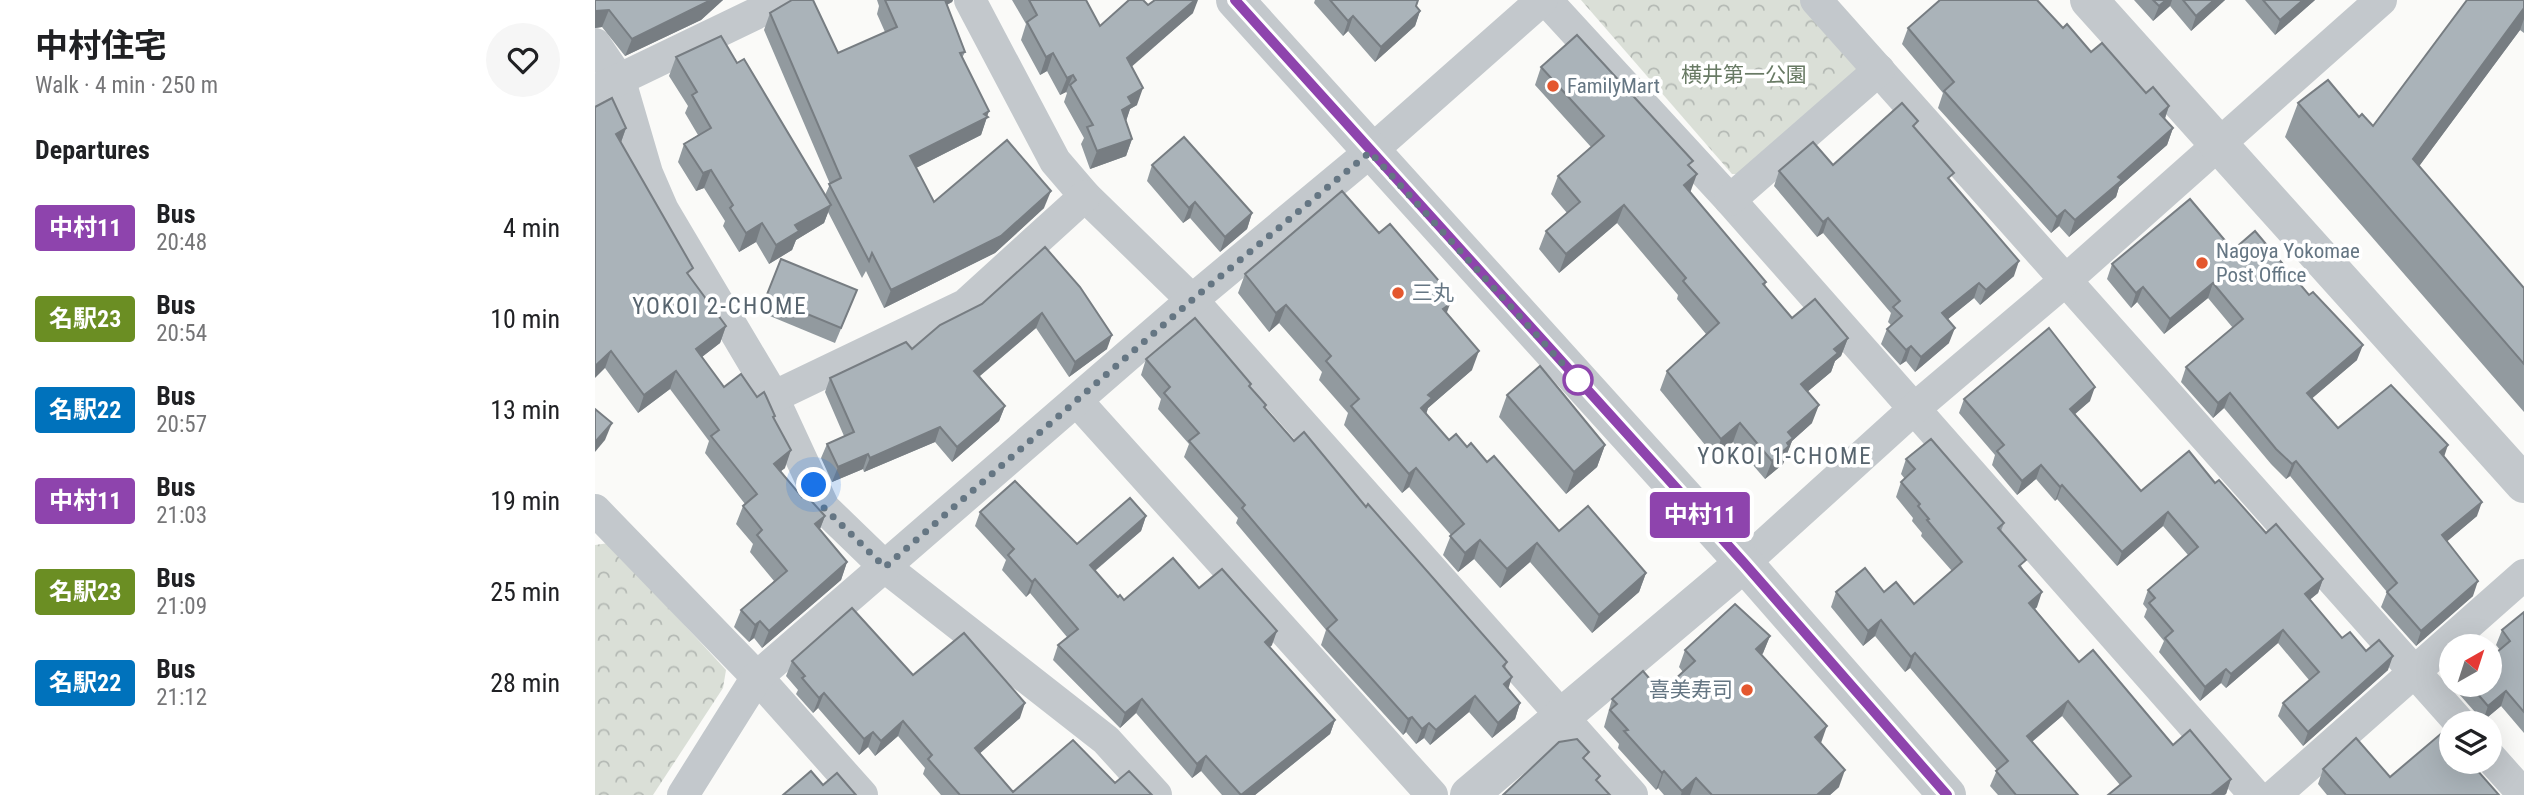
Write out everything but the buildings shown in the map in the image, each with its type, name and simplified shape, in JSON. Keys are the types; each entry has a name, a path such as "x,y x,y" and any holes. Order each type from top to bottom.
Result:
{"street":[{"path":"608,86 784,0"},
{"path":"970,0 1055,161 1085,196 1192,300 1632,795"},
{"path":"1235,0 1744,563 1947,795"},
{"path":"683,795 757,677 1192,300 1370,152 1544,0 1730,200 2255,795"},
{"path":"1816,0 2450,711"},
{"path":"2089,0 2524,484"},
{"path":"1469,795 1744,563 1915,408 2066,280 2218,144 2349,10 2382,0"},
{"path":"595,44 608,86 663,209 772,397 824,508 885,567 1106,740 1156,795"},
{"path":"1730,200 1879,71"},
{"path":"772,397 965,305 1085,196"},
{"path":"1077,401 1432,795"},
{"path":"597,515 757,677 862,795"},
{"path":"2275,795 2524,575"},
{"path":"2502,770 2524,795"}],"green space":[{"name":"横井第一公園","path":"1581,0 1800,0 1857,63 1858,75 1745,174 1732,174"},
{"path":"609,543 726,670 723,688 653,795 595,795 595,545"}],"bus line":[{"name":"中村11","path":"1235,0 1744,563 1947,795"}],"place":[{"name":"FamilyMart","path":"1553,86"},
{"name":"Nagoya Yokomae Post Office","path":"2202,263"},
{"name":"三丸","path":"1398,293"},
{"name":"喜美寿司","path":"1747,690"}],"district":[{"name":"YOKOI 2-CHOME","path":"720,306"},
{"name":"YOKOI 1-CHOME","path":"1785,456"}],"route":[{"path":"814,485 824,508 885,567 1192,300 1370,152 1582,385 1578,380"}]}
